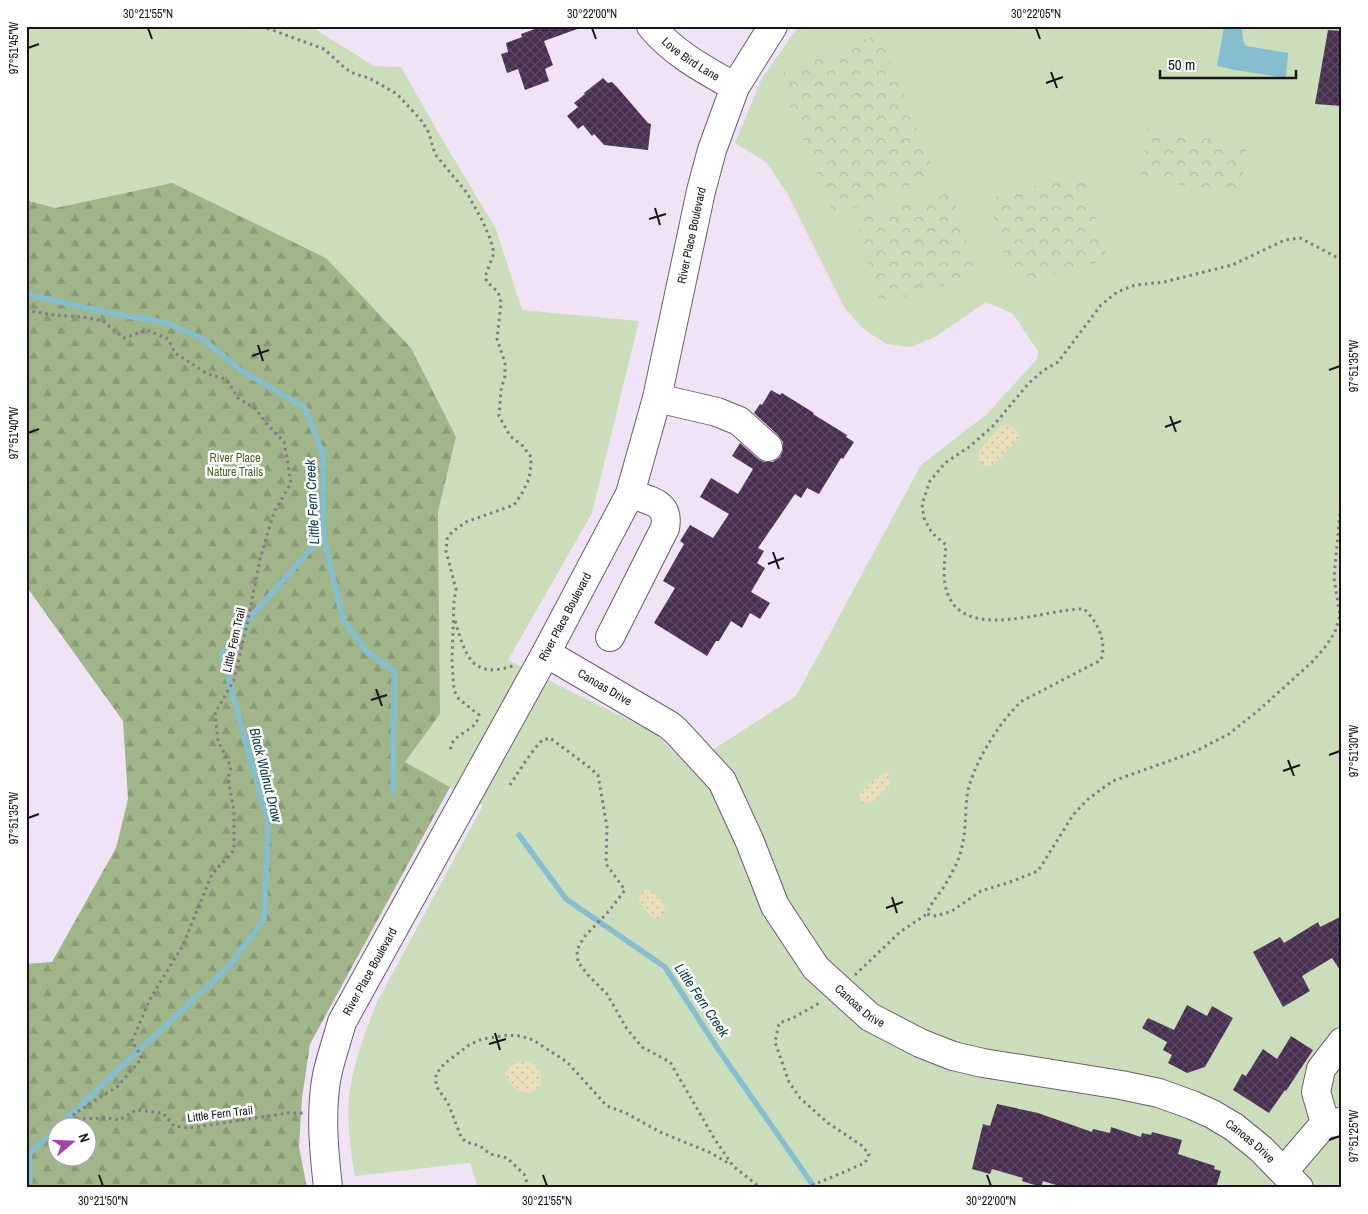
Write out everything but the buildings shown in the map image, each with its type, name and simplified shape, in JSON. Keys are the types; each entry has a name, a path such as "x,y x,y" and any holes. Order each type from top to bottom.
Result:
{"street":[{"name":"Love Bird Lane","path":"652,26 684,58 735,87"},
{"name":"River Place Boulevard","path":"328,1188 323,1113 327,1076 342,1022 542,659 630,494 657,398 703,183 712,150 735,87 773,26"},
{"path":"657,398 717,412 740,421 768,447"},
{"path":"610,637 665,528 666,522 664,510 656,503 630,494"},
{"name":"Canoas Drive","path":"542,659 669,725 722,781 750,842 775,906 816,968 870,1017 920,1043 953,1056 983,1063 1140,1089 1159,1093 1192,1105 1212,1114 1234,1128 1260,1149 1292,1180"},
{"path":"1292,1180 1333,1123 1316,1092 1321,1070 1342,1042"}],"path":[{"path":"261,26 324,49 355,74 369,78 397,94 430,134 435,154 467,193 491,241 494,253 485,277 487,282 498,292 501,302 497,339 505,363 499,416 510,436 523,446 531,457 531,465 529,479 514,505 466,522 452,532 447,539 446,551 456,589 452,661 454,690 459,699 479,715 476,723 455,738 450,747 451,753"},
{"path":"851,979 900,932 927,914 934,899 944,888 960,854 965,831 969,782 975,768 997,732 1014,709 1022,701 1101,660 1104,651 1098,628 1091,615 1084,609 1062,610 1041,615 992,621 970,616 957,607 945,585 946,545 932,534 924,518 922,504 930,481 945,463 969,447 993,426 1029,383 1044,370 1058,362 1101,306 1118,292 1135,285 1164,282 1232,266 1285,240 1300,238 1342,260"},
{"name":"Little Fern Trail","path":"26,310 103,321 124,338 147,330 168,339 175,353 206,373 227,380 238,398 256,409 265,422 284,442 291,483 274,512 260,559 234,680 215,712 218,741 231,767 228,779 234,811 234,850 212,874 182,947 151,997 132,1041 142,1058 118,1086 74,1114 76,1119 108,1118 119,1120 136,1110 163,1113 174,1126 189,1128 288,1113 306,1113"},
{"path":"927,914 936,916 952,911 981,891 1038,871 1073,816 1087,800 1112,780 1194,752 1229,734 1312,662 1335,632 1340,616 1334,578 1342,490"},
{"path":"454,618 465,653 479,667 490,671 502,670 542,659"},
{"path":"510,785 536,747 544,740 550,738 598,775 606,827 606,864 625,890 609,911 584,936 577,950 578,962 607,994 628,1029 642,1047 670,1062 714,1138 733,1166"},
{"path":"806,1188 865,1163 869,1154 861,1145 828,1123 800,1098 789,1082 775,1042 779,1023 793,1018 825,999"},
{"path":"529,1188 524,1174 507,1158 490,1154 480,1146 466,1142 461,1137 448,1103 436,1086 436,1074 444,1064 469,1045 482,1039 508,1035 521,1036 533,1040 567,1062 607,1106 626,1113 660,1132 709,1152 733,1166 761,1188"}],"green space":[{"path":"26,26 310,26 374,66 401,67 496,229 522,310 639,321 592,513 508,660 655,733 689,765 796,696 921,465 987,414 1037,359 1038,351 1013,314 986,302 935,337 911,347 887,344 866,331 845,309 787,193 766,162 735,143 762,78 798,27 1342,26 1342,1188 478,1188 470,1163 355,1176 348,1116 349,1096 356,1060 376,1004 483,805 404,762 440,714 438,512 456,437 172,183 55,208 26,200"},
{"path":"879,34 936,175 834,216 777,75"},
{"path":"1147,129 1247,145 1240,194 1140,179"},
{"path":"1083,173 1108,259 1013,286 988,199"},
{"name":"River Place Nature Trails","path":"172,183 326,258 411,348 456,437 438,512 440,714 405,762 450,787 310,1044 302,1098 299,1147 307,1188 26,1188 26,964 52,962 116,848 128,799 123,721 26,586 26,200 55,208"},
{"path":"952,192 977,276 880,304 856,219"}],"sand":[{"path":"1006,425 1016,429 1020,439 1007,448 997,461 988,467 984,466 978,461 979,451 1000,426"},
{"path":"884,773 889,775 890,785 871,803 862,804 859,794 869,783"},
{"path":"648,889 665,906 664,912 659,918 654,919 641,905 639,899 642,891"},
{"path":"522,1061 531,1062 537,1066 541,1076 541,1085 528,1093 517,1090 509,1082 505,1072 513,1065"}],"water":[{"path":"1224,27 1242,29 1243,41 1246,46 1288,53 1286,78 1217,66"}],"waterway":[{"name":"Little Fern Creek","path":"26,294 109,313 164,322 203,339 239,369 305,408 323,455 323,535 343,620 368,653 394,671 393,791"},
{"name":"Black Walnut Draw","path":"69,1116 228,967 264,919 268,823 222,655 248,620 323,535"},
{"name":"Little Fern Creek","path":"519,835 566,899 665,967 718,1049 815,1188"},
{"name":"Black Walnut Draw","path":"30,1188 29,1154 48,1136"}]}
